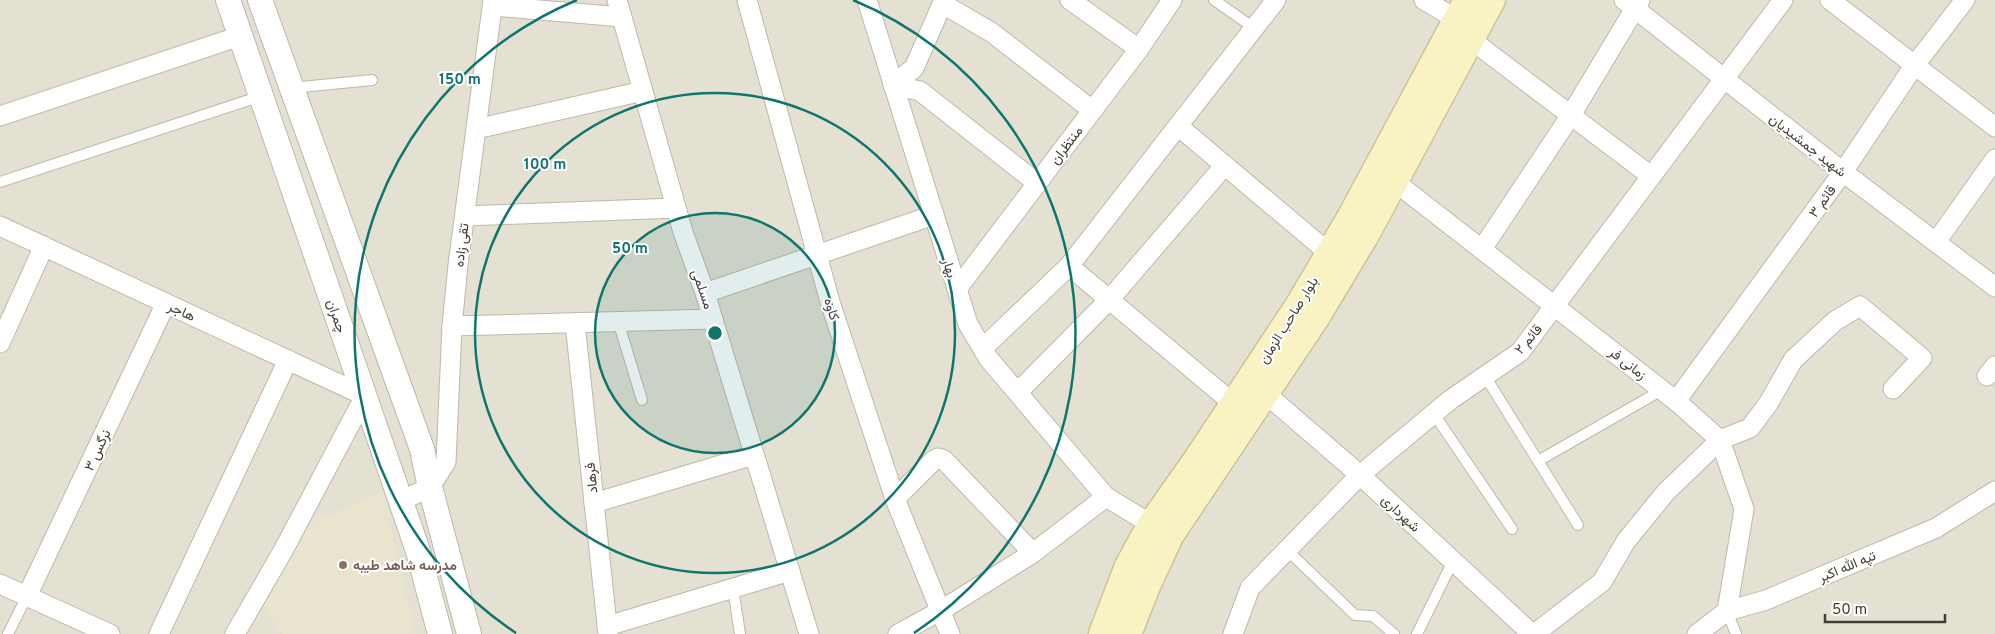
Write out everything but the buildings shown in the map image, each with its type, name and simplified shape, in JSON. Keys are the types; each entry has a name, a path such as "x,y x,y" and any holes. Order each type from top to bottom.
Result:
{"main road":[{"name":"بلوار صاحب الزمان","path":"1102,634 1128,566 1151,524 1234,404 1298,306 1464,19 1492,0"},
{"name":"بلوار صاحب الزمان","path":"1128,634 1146,586 1170,536 1316,318 1367,233 1394,181 1464,19"}],"street":[{"name":"چمران","path":"228,0 418,551 440,634"},
{"path":"260,0 422,449 430,487 469,634"},
{"name":"کاوه","path":"747,0 830,302 895,499 950,634"},
{"name":"بهار","path":"867,0 968,324 988,358 1106,498"},
{"path":"1070,0 1139,49"},
{"name":"منتظران","path":"957,289 1139,49 1172,0"},
{"path":"983,348 1069,266 1276,0"},
{"path":"1424,0 1464,19 1571,115 1651,176"},
{"name":"قائم ۲","path":"1233,634 1250,588 1360,475 1434,414 1520,352 1783,0"},
{"path":"1830,0 1995,126"},
{"name":"قائم ۳","path":"1669,396 1843,172 1914,66 1966,0"},
{"path":"893,85 914,68 943,2 991,32 1092,110"},
{"path":"493,3 619,8"},
{"name":"تقی زاده","path":"430,487 446,462 452,326 464,216 493,3"},
{"path":"1482,249 1571,115 1633,3"},
{"name":"شهید جمشیدیان","path":"1633,3 1723,79 1995,287"},
{"name":"مسلمی","path":"619,8 676,208 705,293 809,634"},
{"path":"0,116 240,36"},
{"path":"893,85 920,91 1037,183"},
{"path":"476,129 643,91"},
{"path":"1178,126 1329,253"},
{"path":"1936,242 1995,159"},
{"path":"1018,392 1109,300 1225,165"},
{"name":"زمانی فر","path":"1394,181 1669,396 1720,440 1744,509 1727,611"},
{"path":"464,216 676,208"},
{"path":"705,293 934,215"},
{"name":"هاجر","path":"0,226 364,396"},
{"path":"0,343 44,246"},
{"path":"1069,266 1234,404"},
{"name":"نرگس ۳","path":"27,596 166,303"},
{"path":"1533,634 1602,582 1626,541 1666,492 1720,440 1750,428 1768,404 1793,360 1835,321 1860,306 1922,358 1893,389"},
{"path":"452,326 713,319"},
{"name":"فرهاد","path":"575,323 607,630"},
{"path":"159,634 288,360"},
{"name":"شهرداری","path":"1266,394 1360,475 1533,634"},
{"path":"235,634 284,549 364,396"},
{"path":"594,503 754,455"},
{"path":"895,499 933,461 938,458 944,460 1033,553"},
{"path":"400,501 430,487"},
{"name":"تپه الله اکبر","path":"1697,634 1727,611 1766,600 1936,528 1995,491"},
{"path":"898,634 940,611 1033,553 1106,498 1151,524"},
{"path":"607,630 790,571"},
{"path":"0,584 27,596 83,628 110,634"}],"lane":[{"path":"1214,0 1254,28"},
{"path":"291,88 372,80"},
{"path":"0,182 261,96"},
{"path":"618,321 642,400"},
{"path":"1485,376 1578,525"},
{"path":"1538,461 1669,396"},
{"path":"1434,414 1512,530"},
{"path":"1287,550 1355,615 1372,616 1394,634"},
{"path":"1417,634 1453,561"},
{"path":"733,588 740,634"},
{"path":"8,634 27,596"},
{"path":"1727,611 1736,634"}],"shaded area":[{"path":"0,0 1995,0 1995,634 0,634"},
{"name":"مدرسه شاهد طیبه","path":"383,490 415,634 282,634 261,606 310,524"}],"place":[{"name":"مدرسه شاهد طیبه","path":"343,565"}]}
